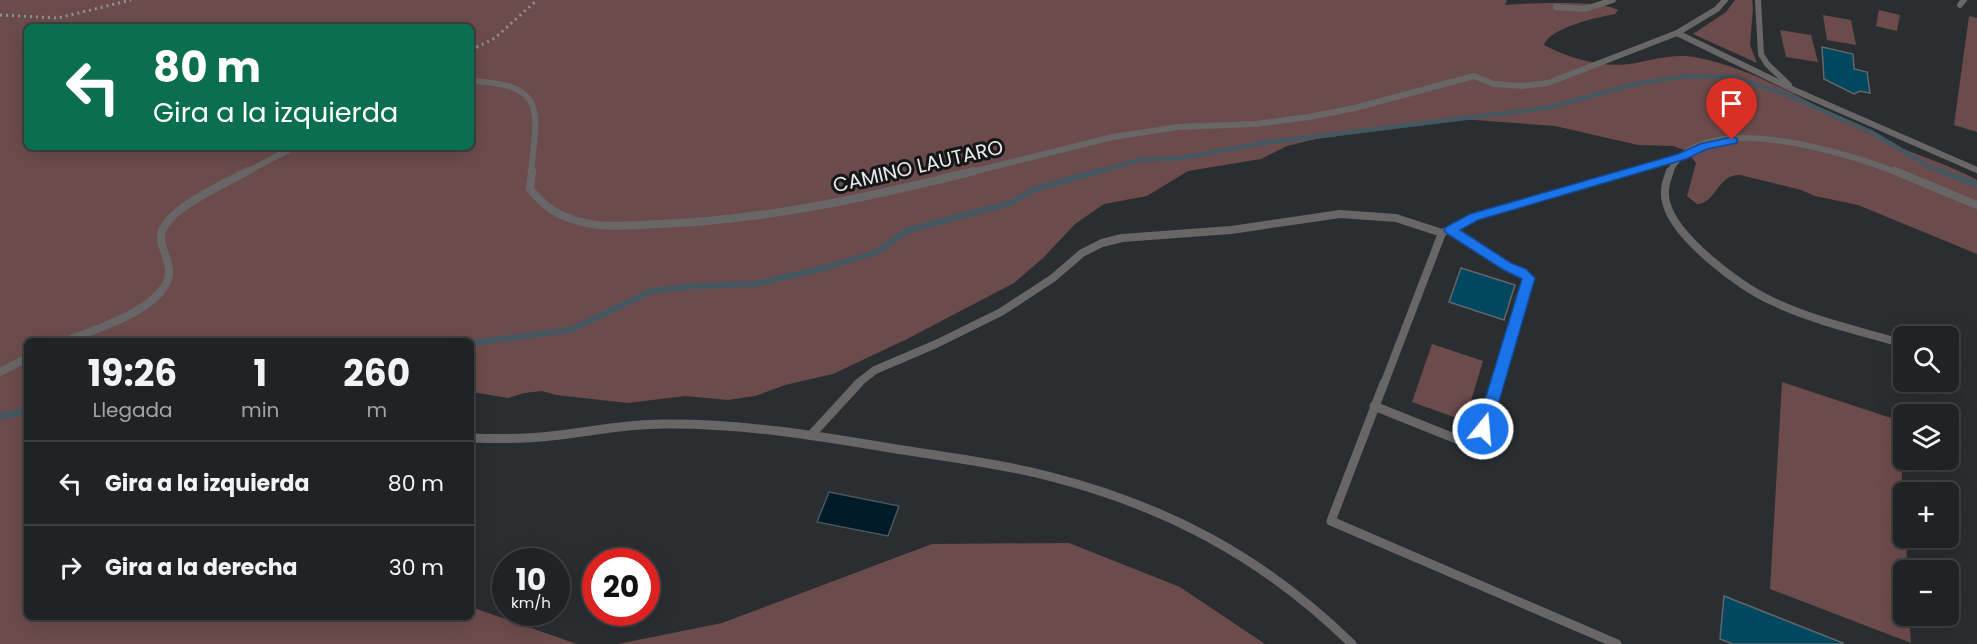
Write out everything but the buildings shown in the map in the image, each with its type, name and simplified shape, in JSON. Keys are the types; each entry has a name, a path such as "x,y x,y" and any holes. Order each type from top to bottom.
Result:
{"lane":[{"path":"1556,7 1596,9 1613,0"},
{"path":"1677,33 1717,9 1725,0"},
{"path":"1758,0 1761,12 1758,46 1764,61 1794,90"},
{"path":"1677,33 1794,90 1977,170"},
{"name":"CAMINO LAUTARO","path":"474,81 511,85 525,93 534,102 536,136 530,189 536,198 554,213 567,219 593,225 621,227 732,219 824,206 912,187 1048,151 1113,137 1178,127 1256,124 1309,117 1355,108 1474,76 1494,84 1522,86 1548,83 1677,33"},
{"path":"1617,644 1331,521 1374,406 1446,231 1474,217 1682,157 1704,146 1732,140 1767,140 1805,144 1845,153 1892,169 1977,205"},
{"path":"73,338 134,312 159,294 170,273 169,262 159,238 172,218 190,205 289,150"},
{"path":"1682,157 1668,173 1665,182 1667,204 1680,229 1704,255 1772,302 1893,340"},
{"path":"811,435 855,386 875,370 1002,312 1053,278 1082,253 1102,243 1122,238 1231,230 1341,214 1395,218 1446,231 1529,278 1479,440 1464,442 1374,406"},
{"path":"0,372 24,360"},
{"path":"474,438 530,438 629,425 695,424 811,435 1047,476 1120,497 1185,524 1241,555 1295,592 1352,644"}],"path":[{"path":"0,15 58,18 130,0"},
{"path":"474,48 495,38 537,0"}],"shaded area":[{"path":"0,0 1507,0 1505,5 1565,3 1597,5 1618,10 1615,14 1586,21 1555,33 1544,45 1565,55 1601,64 1625,65 1682,56 1722,64 1770,82 1885,141 1977,180 1977,254 1858,205 1815,196 1801,190 1740,175 1726,179 1708,199 1697,204 1687,196 1696,163 1687,151 1673,146 1638,145 1555,126 1460,119 1316,139 1287,146 1261,159 1188,171 1147,196 1104,204 1075,224 1043,258 1014,283 909,338 833,374 785,385 755,396 728,400 685,396 628,403 556,395 542,391 508,398 474,392 474,338 24,338 24,620 474,620 474,608 492,614 492,626 525,626 577,644 0,644"},
{"path":"1735,0 1752,0 1750,45 1757,63 1693,34 1726,12"},
{"path":"1879,10 1900,15 1897,31 1876,26"},
{"path":"1823,15 1851,20 1856,45 1827,40"},
{"path":"1969,16 1977,18 1977,132 1954,125"},
{"path":"1780,30 1811,35 1818,62 1786,57"},
{"path":"1432,344 1483,361 1465,421 1412,402"},
{"path":"1782,382 1893,419 1893,470 1902,470 1902,482 1893,482 1893,548 1906,548 1907,560 1893,560 1893,626 1910,626 1911,643 1770,589"},
{"path":"1069,543 1180,587 1265,644 618,644 722,623 932,544"}],"water":[{"path":"829,492 899,506 888,536 817,522"}],"waterway":[{"path":"1093,173 1139,160 1181,158 1263,143 1547,108 1635,84 1686,76 1732,77 1780,92 1871,132 1930,167 1945,173"},
{"path":"474,343 571,330 651,291 694,286 756,284 828,267 877,252 908,230 1011,203 1035,189 1099,171"},
{"path":"1941,171 1977,185"},
{"path":"0,416 24,412"}],"route":[{"path":"1483,429 1529,278 1522,272 1506,266 1451,230 1474,217 1682,157 1704,146 1732,140"}]}
